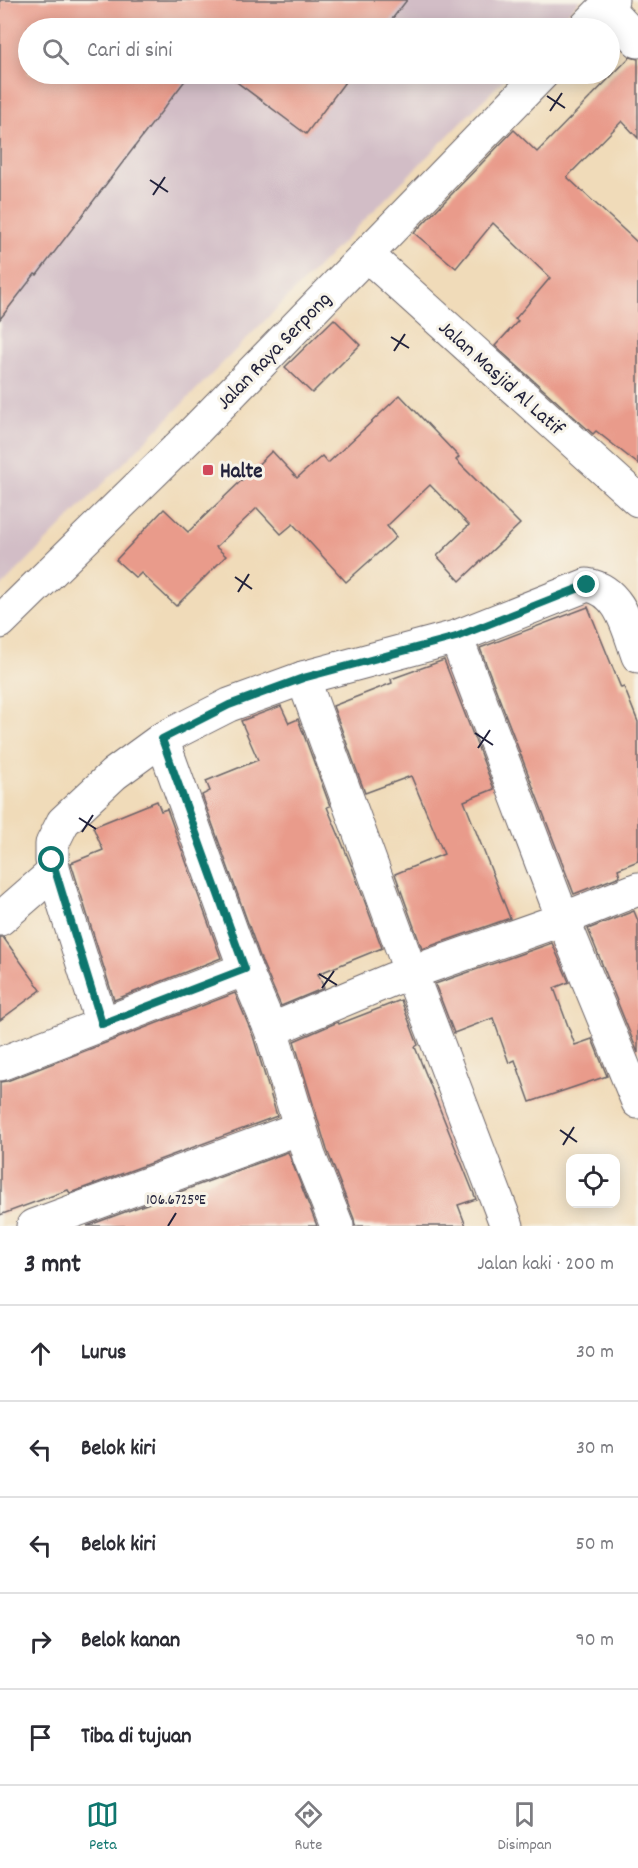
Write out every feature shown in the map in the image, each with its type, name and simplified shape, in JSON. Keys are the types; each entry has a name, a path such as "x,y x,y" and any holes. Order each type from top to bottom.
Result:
{"street":[{"path":"620,27 638,41"},
{"name":"Jalan Raya Serpong","path":"0,622 187,439 532,84"},
{"name":"Jalan Masjid Al Latif","path":"366,255 638,500"},
{"path":"102,1024 54,872 52,844 63,822 114,774 162,739 229,705 303,678 456,637 587,585 598,587 614,599 621,609 638,656"},
{"path":"456,637 563,918 638,1102"},
{"path":"303,678 507,1226"},
{"path":"162,739 245,969 271,1030 309,1156 337,1226"},
{"path":"0,919 54,872"},
{"path":"271,1030 411,973 638,889"},
{"path":"0,1064 245,969"},
{"path":"33,1226 300,1128"}],"shaded area":[{"path":"0,0 580,0 563,18 18,18 18,84 499,84 0,588"}],"building":[{"path":"0,0 407,0 393,18 18,18 18,84 182,84 37,275 35,274 0,319"},
{"path":"630,57 638,59 638,138 622,121 567,177 638,243 638,464 596,431 593,434 495,346 518,321 515,319 550,278 493,223 456,268 414,233 514,130 537,152 604,84 620,84 620,67"},
{"path":"239,84 344,84 306,134"},
{"path":"334,319 360,345 312,393 285,367"},
{"path":"400,395 459,457 456,460 520,524 460,581 437,556 469,525 430,485 387,526 396,537 346,582 293,524 281,534 257,508 216,547 226,556 176,606 141,573 136,578 116,560 164,509 188,532 272,451 297,478 322,456 328,463"},
{"path":"588,607 621,688 624,687 638,722 638,861 618,869 620,876 574,894 480,648"},
{"path":"444,660 494,789 464,801 510,918 422,949 395,874 444,854 411,776 365,793 333,706 392,683 391,679"},
{"path":"281,706 289,723 298,719 330,806 327,807 382,948 318,974 324,988 281,1006 262,962 202,795 210,791 206,781 258,760 241,721"},
{"path":"157,801 161,811 167,809 221,958 114,1000 71,863 103,850 93,827"},
{"path":"634,911 638,921 638,1053 588,929"},
{"path":"0,937 3,937 41,990 0,1020"},
{"path":"552,943 569,982 554,988 575,1045 592,1039 607,1076 530,1102 515,1060 509,1063 493,1018 454,1033 435,984"},
{"path":"235,993 253,1036 277,1116 70,1193 68,1190 0,1215 0,1082"},
{"path":"401,1000 418,1045 415,1047 476,1199 458,1205 466,1226 355,1226 327,1150 294,1041 338,1022 339,1024"},
{"path":"288,1152 317,1226 87,1226"}],"place":[{"name":"Halte","path":"208,470"}],"route":[{"path":"52,860 102,1024 245,969 162,739 229,705 303,678 456,637 587,585"}]}
